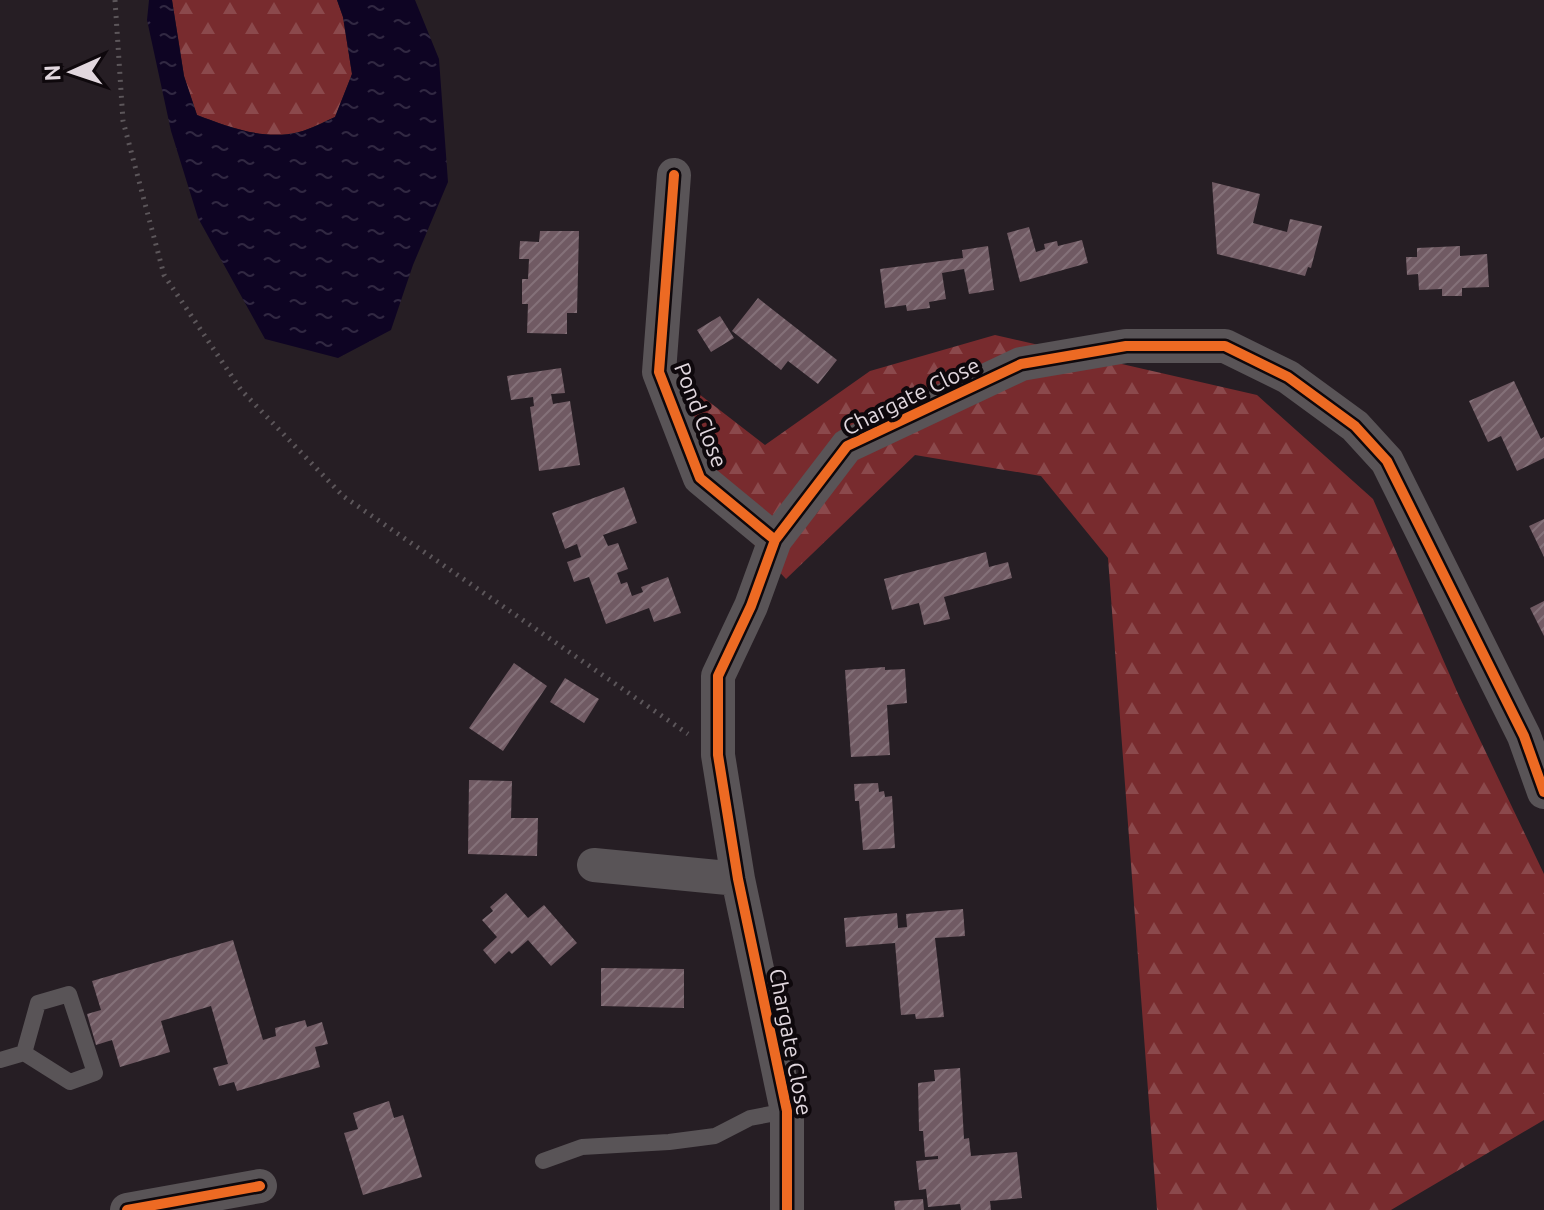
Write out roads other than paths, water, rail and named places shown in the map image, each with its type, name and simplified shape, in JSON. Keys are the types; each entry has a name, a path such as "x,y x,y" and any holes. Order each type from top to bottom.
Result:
{"street":[{"name":"Pond Close","path":"674,175 659,372 700,478 775,540"},
{"name":"Chargate Close","path":"787,1210 787,1111 738,879 718,755 718,676 751,606 775,540 847,446 1021,364 1126,346 1225,346 1288,377 1355,426 1387,461 1524,736 1544,792"},
{"path":"594,865 738,879"},
{"path":"127,1210 260,1186"}],"lane":[{"path":"0,1060 24,1053 70,1082 95,1073 69,994 38,1003 24,1053"},
{"path":"543,1161 582,1147 715,1136 750,1118 787,1111"}],"water":[{"path":"149,0 172,0 184,76 197,115 234,128 273,135 304,131 335,117 352,74 343,17 337,0 415,0 439,59 448,182 413,265 391,330 338,358 265,339 198,218 171,131 147,20"}]}
